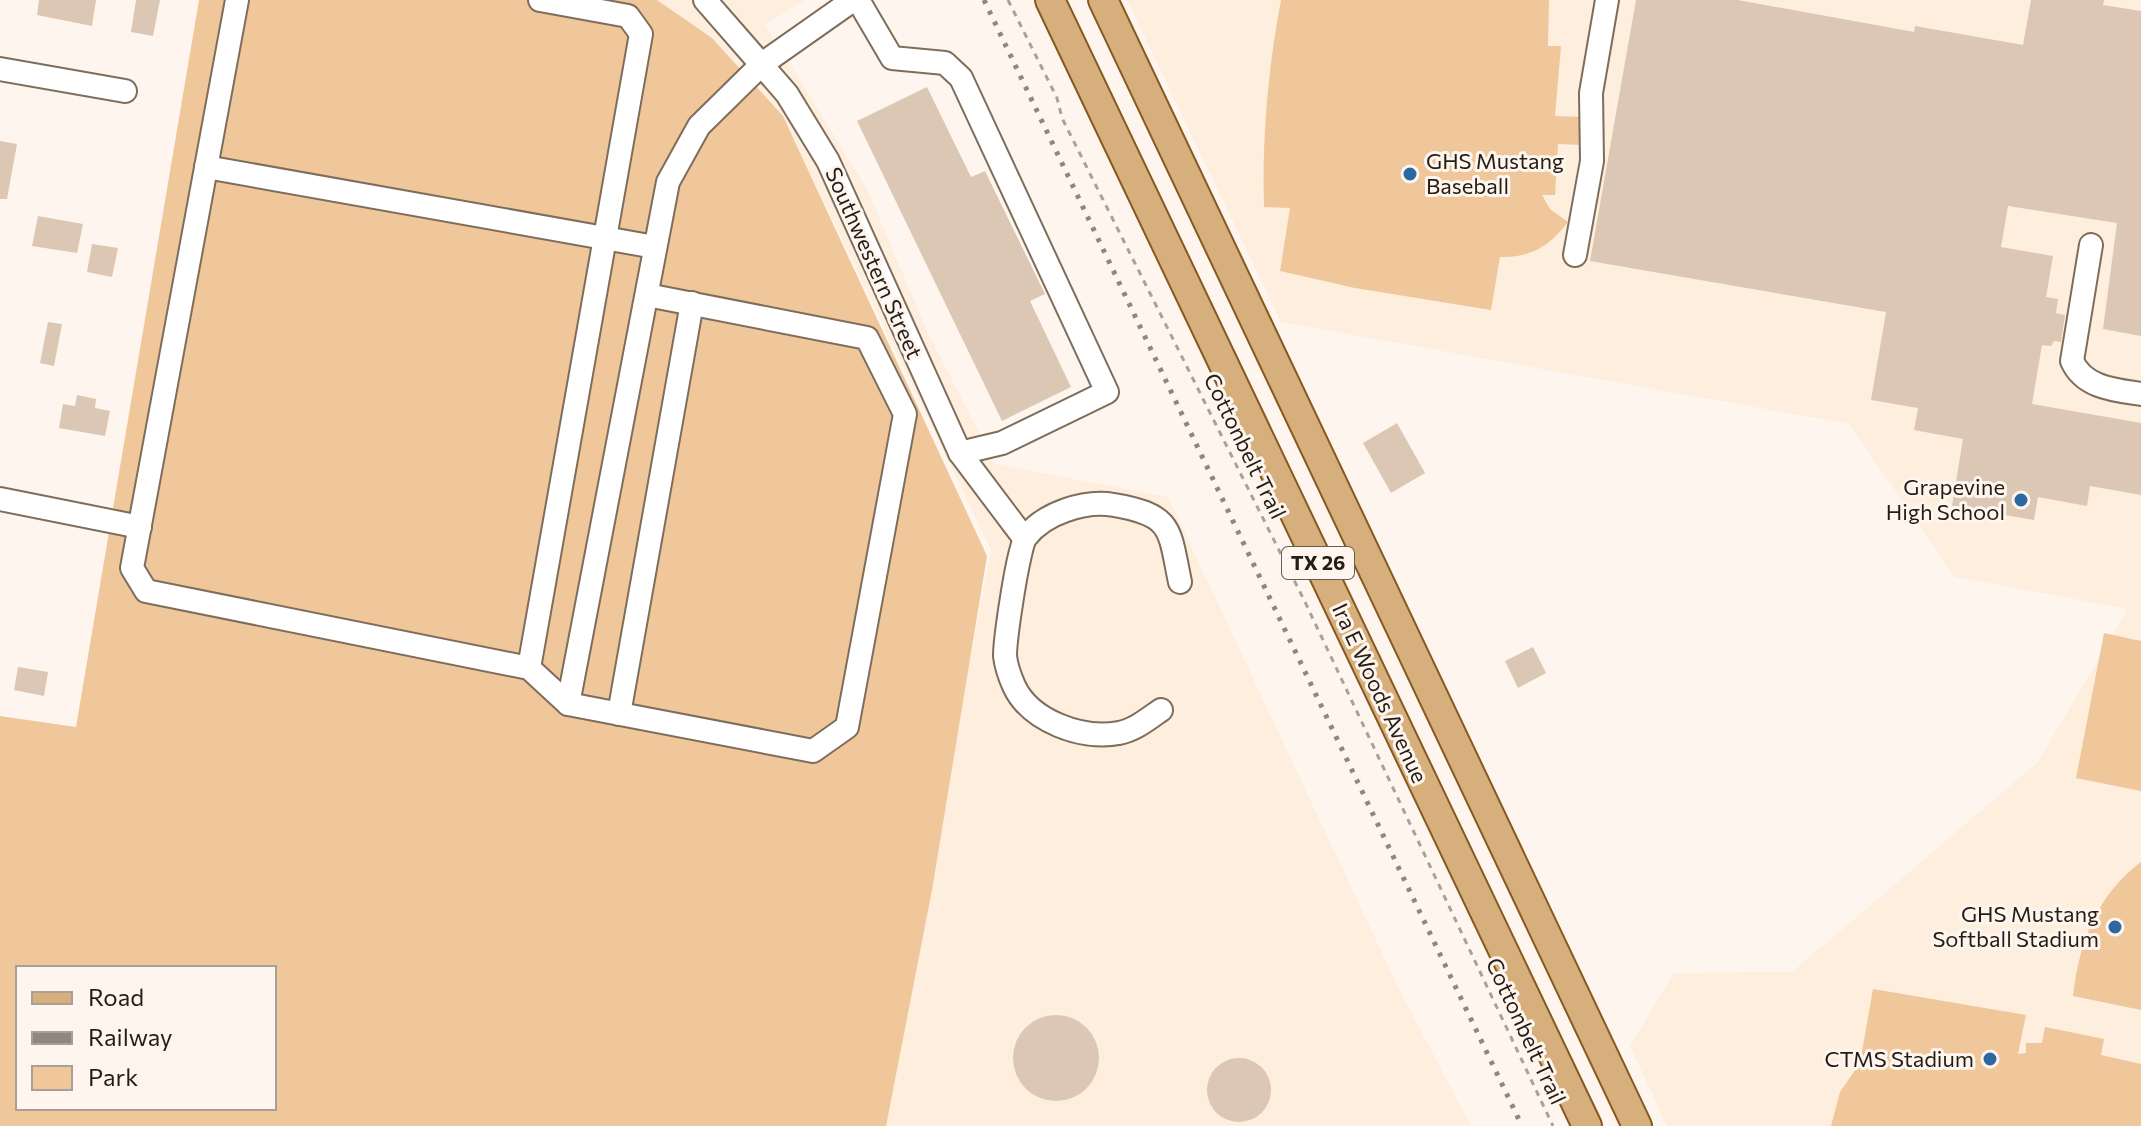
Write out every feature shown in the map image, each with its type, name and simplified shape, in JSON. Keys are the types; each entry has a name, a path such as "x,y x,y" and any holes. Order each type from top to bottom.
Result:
{"main road":[{"name":"Ira E Woods Avenue","path":"1050,0 1587,1126"},
{"name":"Ira E Woods Avenue","path":"1103,0 1637,1126"}],"street":[{"path":"237,0 132,568 146,591 529,668 568,704 813,751 847,727 905,414 867,338 647,295"},
{"path":"529,668 641,34 628,16 540,0"},
{"name":"Southwestern Street","path":"705,0 787,94 828,161 960,453 1024,538"},
{"path":"568,704 668,182 699,126 762,64 855,0 892,58 945,63 961,78 1107,392 1002,443 960,453"},
{"path":"1575,255 1592,161 1591,93 1607,0"},
{"path":"0,69 125,91"},
{"path":"206,167 655,247"},
{"path":"2091,245 2072,361 2087,380 2104,388 2141,394"},
{"path":"619,714 692,303"},
{"path":"0,499 140,527"},
{"path":"1161,710 1120,733 1090,734 1065,728 1044,717 1015,689 1005,659 1024,538 1047,518 1071,508 1110,504 1149,512 1168,528 1180,582"}],"path":[{"name":"Cottonbelt Trail","path":"1008,0 1057,98 1062,118 1305,602 1553,1126"}],"shaded area":[{"path":"657,0 805,0 765,24 867,189 928,333 995,464 1168,497 1399,989 1471,1126 883,1126 991,550 783,116 712,39"},
{"name":"Grapevine High School","path":"1127,0 2141,0 2141,1126 1667,1126 1630,1046 1674,973 1792,972 2038,762 2128,609 1955,577 1849,424 1281,322"}],"green space":[{"path":"199,0 657,0 712,38 783,116 987,556 932,890 886,1126 0,1126 0,716 76,727"},
{"name":"GHS Mustang Baseball","path":"1281,0 1549,0 1548,46 1561,46 1555,116 1582,117 1580,145 1558,144 1555,195 1542,195 1550,209 1568,222 1554,238 1538,249 1500,257 1491,310 1355,288 1280,271 1290,208 1264,207 1264,155 1267,103"},
{"path":"2104,633 2141,641 2141,791 2076,778"},
{"name":"GHS Mustang Softball Stadium","path":"2141,862 2141,1010 2073,996 2080,957 2093,921 2113,889"},
{"name":"CTMS Stadium","path":"1873,989 2026,1015 2018,1054 2026,1053 2026,1043 2042,1043 2045,1027 2104,1039 2101,1055 2141,1064 2141,1126 1831,1126 1840,1092 1860,1063"}],"building":[{"path":"39,0 96,0 92,26 37,15"},
{"path":"136,0 160,0 153,36 131,32"},
{"name":"Grapevine High School","path":"1636,0 1738,0 1914,32 1915,26 2023,45 2031,0 2104,0 2103,5 2141,11 2141,336 2103,329 2117,223 2008,206 2001,247 2053,256 2046,297 2058,299 2056,313 2065,315 2061,342 2042,345 2032,404 2141,423 2141,495 2090,486 2087,506 2038,497 2034,520 1952,506 1963,439 1914,430 1918,408 1871,400 1886,312 1590,261"},
{"path":"927,87 971,177 985,171 1045,294 1030,301 1071,387 1002,421 857,121"},
{"path":"0,141 17,144 7,199 0,199"},
{"path":"38,216 83,224 77,253 32,246"},
{"path":"92,244 118,248 112,277 87,272"},
{"path":"48,322 62,324 54,366 40,363"},
{"path":"77,395 96,399 95,408 110,411 105,436 59,428 63,404 75,406"},
{"path":"1397,423 1425,473 1391,493 1363,443"},
{"path":"1533,647 1546,673 1518,688 1505,661"},
{"path":"18,667 48,672 44,696 14,690"},
{"path":"1056,1015 1080,1022 1092,1034 1099,1058 1092,1082 1080,1094 1056,1101 1032,1094 1020,1082 1013,1058 1020,1034 1032,1022"},
{"path":"1239,1058 1257,1064 1265,1072 1271,1090 1265,1108 1257,1116 1239,1122 1221,1116 1213,1108 1207,1090 1213,1072 1221,1064"}],"railway":[{"path":"984,0 1522,1126"}],"place":[{"name":"GHS Mustang Baseball","path":"1410,174"},
{"name":"Grapevine High School","path":"2021,500"},
{"name":"GHS Mustang Softball Stadium","path":"2115,927"},
{"name":"CTMS Stadium","path":"1990,1059"}]}
